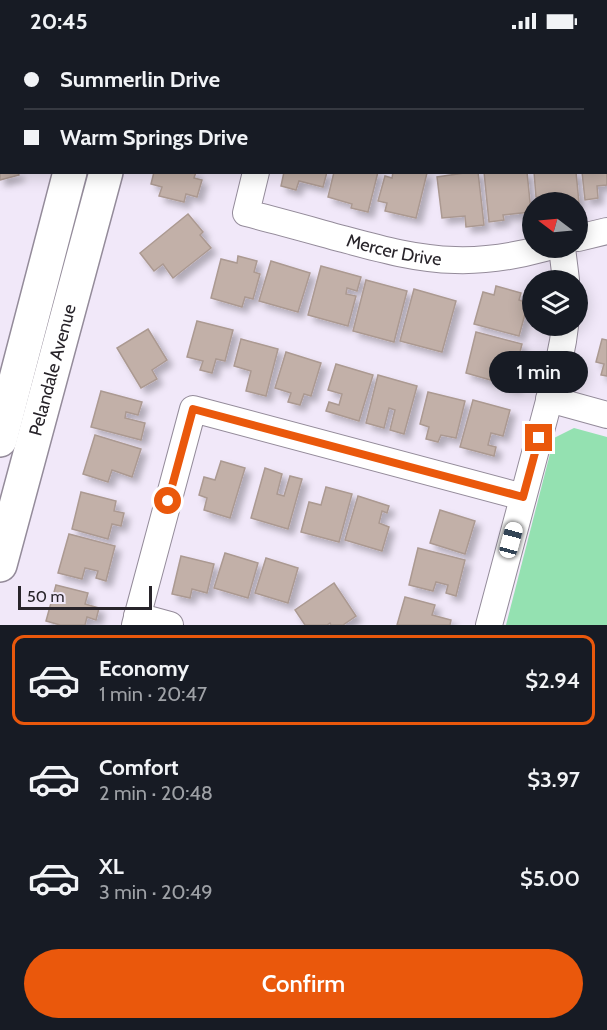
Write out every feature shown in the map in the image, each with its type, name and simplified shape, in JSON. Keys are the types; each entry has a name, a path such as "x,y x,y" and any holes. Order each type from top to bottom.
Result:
{"main road":[{"name":"Pelandale Avenue","path":"0,440 69,174"},
{"name":"Pelandale Avenue","path":"0,565 105,174"}],"street":[{"name":"Mercer Drive","path":"256,174 246,213 413,256 455,260 487,259 522,253"},
{"path":"588,236 607,231"},
{"path":"489,625 564,336"},
{"path":"549,399 607,415"},
{"path":"170,625 136,621 193,409 523,497"}],"green space":[{"path":"574,428 607,437 607,625 506,625 554,438"}],"building":[{"path":"0,174 19,175 0,180"},
{"path":"154,174 195,174 194,178 202,180 197,197 186,194 184,202 159,196 162,187 151,184"},
{"path":"284,174 326,174 323,187 299,181 296,190 281,186"},
{"path":"334,174 378,174 368,212 351,208 352,204 328,197"},
{"path":"393,174 427,174 416,218 385,211 387,203 378,201 385,176 392,178"},
{"path":"478,174 484,225 466,227 465,216 442,218 437,177"},
{"path":"484,174 527,174 529,192 522,192 522,213 503,215 504,220 489,222"},
{"path":"534,174 576,174 578,192 536,192"},
{"path":"582,174 607,174 607,185 597,186 598,198 588,200 588,192 584,192"},
{"path":"188,214 203,232 200,235 211,248 173,278 163,264 154,271 140,253"},
{"path":"238,256 257,261 254,272 260,274 253,299 245,297 242,307 211,298 221,259 237,263"},
{"path":"271,261 310,273 298,312 259,301"},
{"path":"321,266 361,277 357,291 347,288 346,294 356,296 348,326 308,315"},
{"path":"366,280 407,291 394,342 353,331"},
{"path":"496,286 521,293 519,300 522,301 522,325 519,336 474,324 483,292 494,295"},
{"path":"414,289 456,301 442,352 400,341"},
{"path":"197,321 233,330 225,361 216,359 212,373 200,370 203,361 187,357"},
{"path":"148,329 167,360 152,370 157,379 141,388 117,348"},
{"path":"476,332 522,344 518,360 522,361 515,387 500,383 504,371 497,369 494,381 466,373"},
{"path":"241,339 278,349 266,396 246,391 251,371 234,366"},
{"path":"602,339 607,340 607,376 601,375 604,364 596,362"},
{"path":"286,352 321,363 311,396 304,394 300,405 288,402 291,393 275,388"},
{"path":"336,364 373,375 359,421 326,411 329,402 339,405 342,394 328,390"},
{"path":"378,375 417,386 404,434 390,430 395,410 389,408 384,428 366,423"},
{"path":"101,391 142,402 138,415 126,412 125,418 145,423 141,440 91,427"},
{"path":"428,392 465,401 456,438 441,435 438,442 426,439 429,427 420,424"},
{"path":"473,400 510,410 503,436 491,433 488,445 496,447 494,456 460,447"},
{"path":"95,435 141,449 132,477 112,470 108,482 83,474"},
{"path":"221,461 245,468 230,518 204,510 207,498 199,495 204,477 215,480"},
{"path":"265,468 282,474 277,494 284,496 290,476 302,479 288,529 251,518"},
{"path":"326,487 352,494 339,542 301,532 309,502 321,505"},
{"path":"81,492 116,501 114,511 124,513 121,526 112,524 108,539 72,529"},
{"path":"358,496 389,506 387,513 382,511 379,523 389,527 382,551 345,540"},
{"path":"440,510 475,521 465,554 430,543"},
{"path":"69,534 115,546 106,581 96,578 98,571 85,568 82,579 58,573"},
{"path":"418,548 465,560 456,596 446,593 448,585 436,582 433,591 409,585"},
{"path":"225,553 258,563 248,598 214,588"},
{"path":"181,556 214,564 207,593 192,589 190,598 172,594"},
{"path":"266,558 298,568 288,603 255,593"},
{"path":"334,583 356,616 343,625 331,625 330,623 305,625 295,610"},
{"path":"56,585 88,593 85,604 99,608 96,620 87,617 85,625 60,625 46,621"},
{"path":"405,597 435,605 432,615 451,620 450,625 397,625"}],"route":[{"path":"168,501 193,409 523,497 539,438"}]}
